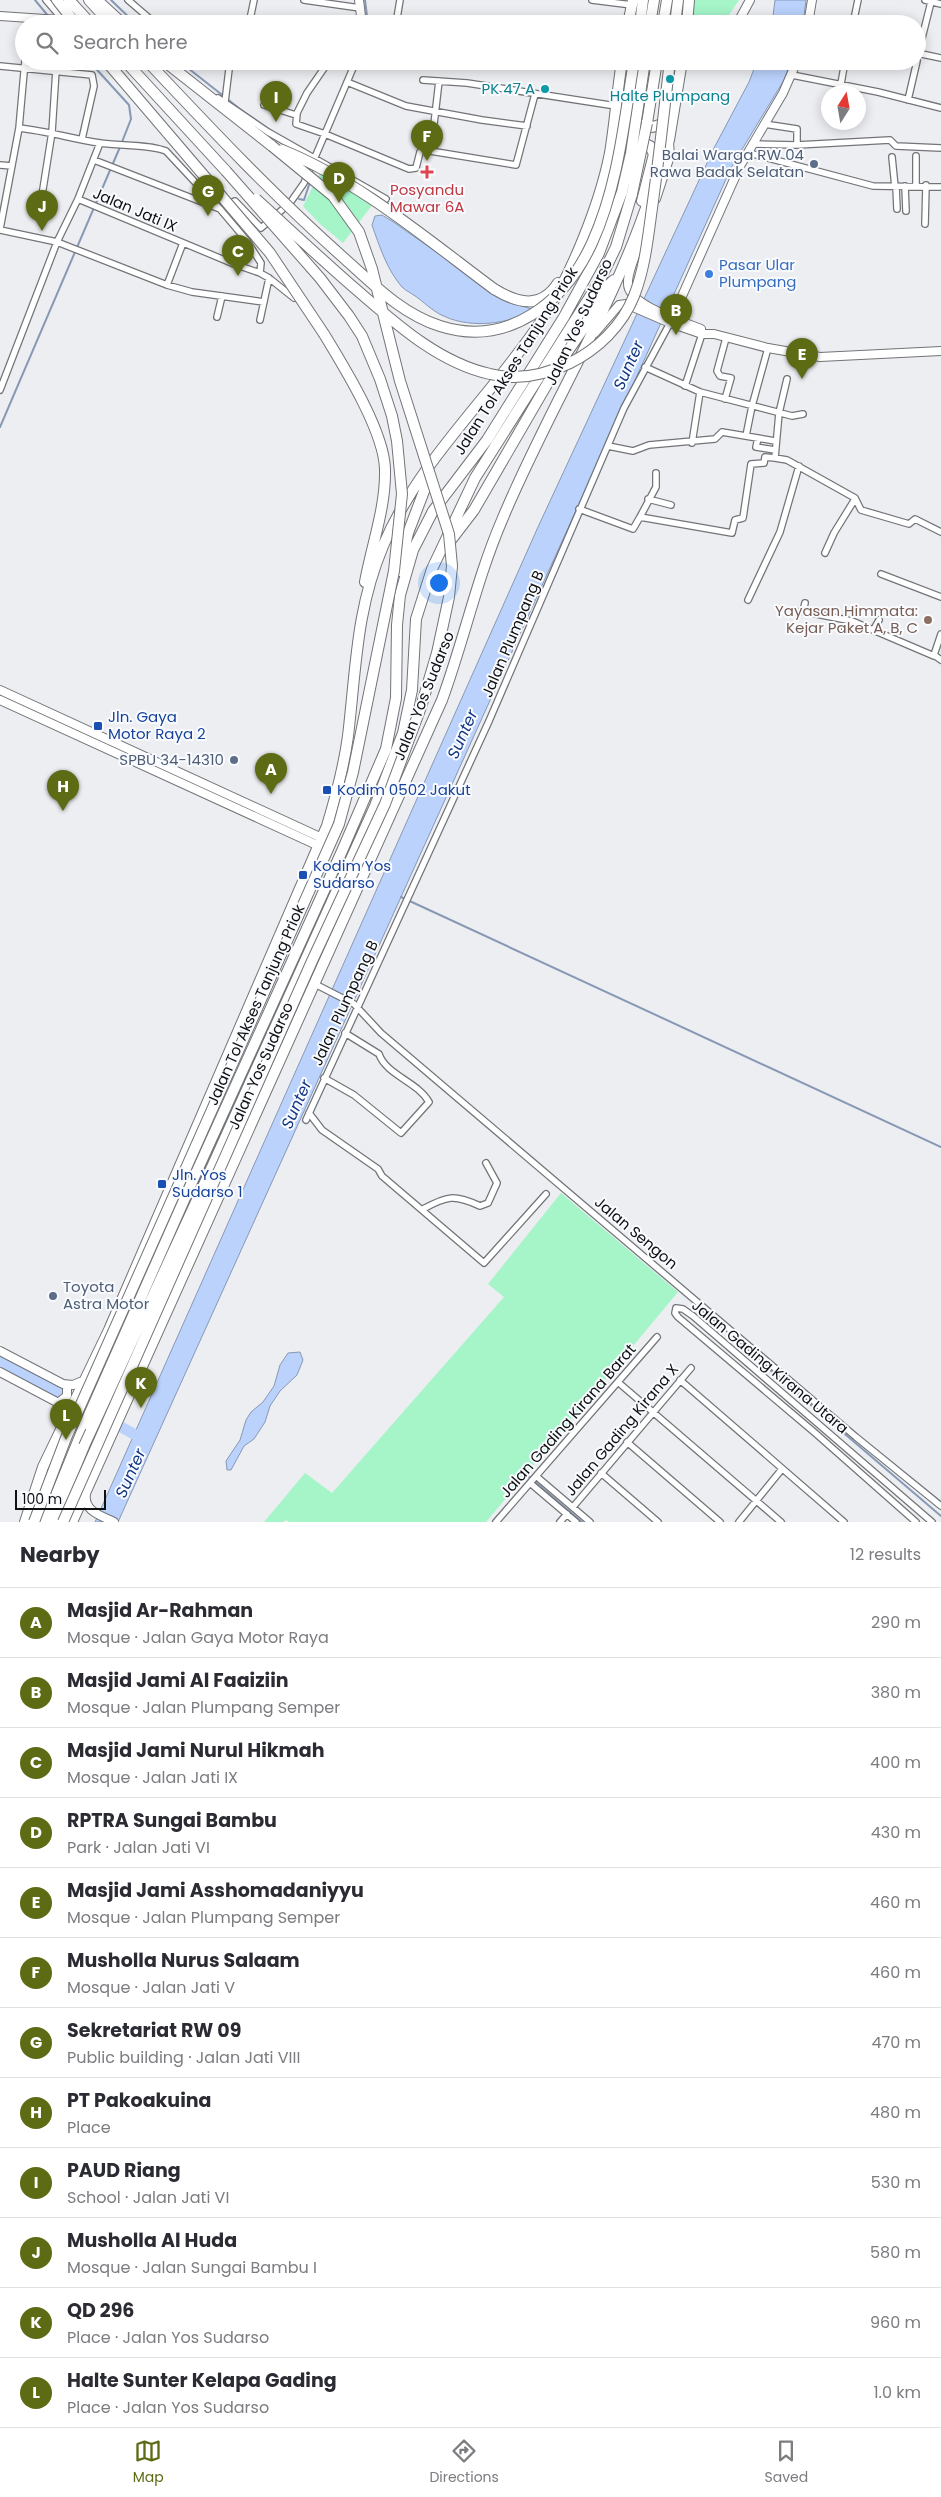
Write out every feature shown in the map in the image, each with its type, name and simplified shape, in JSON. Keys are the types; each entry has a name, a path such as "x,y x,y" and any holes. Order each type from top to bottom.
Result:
{"highway":[{"path":"57,0 66,15"},
{"path":"69,0 83,15"},
{"path":"89,0 103,15"},
{"path":"97,0 113,15"},
{"path":"642,15 644,0"},
{"path":"652,15 654,0"},
{"path":"664,15 667,0"},
{"path":"676,15 678,0"},
{"path":"688,15 689,0"},
{"path":"630,15 633,2"},
{"path":"114,70 270,253 340,361 379,440 385,468 383,499 368,569 359,625"},
{"path":"34,1522 66,1438 334,838 353,772 398,546 402,494 397,442 380,379 362,336 320,278 226,171 132,70"},
{"path":"156,70 274,194 388,297 420,318 458,331 477,331 513,325 534,315 551,302 569,282 592,244 610,194 620,148 633,70"},
{"path":"63,1522 312,961 385,804 421,707 449,597 452,566 449,534 398,374 372,269 359,232 333,196 175,70"},
{"name":"Jalan Yos Sudarso","path":"69,1402 93,1362 121,1301 321,842 337,792 348,737 359,625 374,573 392,526 449,439 516,357 551,306 586,231 609,154 621,70"},
{"name":"Jalan Tol Akses Tanjung Priok","path":"45,1522 110,1366 342,851 382,756 391,727 396,698 397,625 400,594 408,563 437,505 487,440 564,317 599,254 622,192 631,152 644,70"},
{"name":"Jalan Tol Akses Tanjung Priok","path":"54,1522 84,1446 352,856 403,733 412,690 416,619 426,584 476,478 598,284 618,241 643,150 656,70"},
{"path":"226,171 331,267 416,339 461,365 491,374 521,376 545,373 574,361 596,348 613,331 626,313 634,296 645,260 669,70"},
{"name":"Jalan Yos Sudarso","path":"72,1522 168,1314 313,983 442,700 464,636 481,576 501,520 531,454 590,339 634,240 669,140 680,70"},
{"path":"616,106 631,122 645,127 664,124 673,113"},
{"path":"609,154 622,144 632,140 643,142 653,150 653,161 634,240"},
{"path":"272,146 293,155 352,187 414,227 494,289 514,300 523,301 537,300 550,293 559,280 577,239 607,146 611,141"},
{"path":"441,552 474,510 557,367 583,329 603,290 617,278"},
{"path":"400,594 399,572 408,533 427,481 449,439"},
{"path":"121,1301 121,1314 127,1321 136,1326 155,1325 168,1314"},
{"name":"Jalan Yos Sudarso","path":"27,1522 43,1467 69,1402 112,1321"},
{"path":"93,1362 105,1352 124,1355 136,1370 135,1384"}],"street":[{"path":"46,0 62,15"},
{"path":"72,15 78,0"},
{"path":"128,0 146,15"},
{"path":"138,8 139,0"},
{"path":"251,15 254,0"},
{"path":"304,0 360,4"},
{"path":"398,15 400,0"},
{"path":"593,0 633,2"},
{"path":"742,15 750,0"},
{"path":"810,15 812,0"},
{"path":"855,15 858,0"},
{"path":"925,15 928,1 941,4"},
{"path":"0,16 15,19"},
{"path":"926,57 941,58"},
{"path":"0,66 15,65"},
{"path":"24,70 20,128 0,230 57,242 167,285 264,302"},
{"path":"40,208 52,132 56,70 92,75 94,86 82,140"},
{"path":"183,70 268,132 386,199"},
{"path":"225,100 229,70"},
{"path":"323,70 307,93 297,114 296,124 409,170 416,168 420,152 431,150 513,165 518,163 535,94"},
{"path":"247,241 290,203 304,183 317,159 353,70"},
{"path":"670,319 740,166 794,70"},
{"path":"841,84 843,70"},
{"path":"908,100 914,70"},
{"path":"792,75 841,84 941,108"},
{"path":"422,80 467,83 616,106"},
{"path":"431,150 440,81"},
{"path":"349,83 406,106 527,126"},
{"path":"264,105 297,114"},
{"path":"764,124 797,129 797,145"},
{"path":"20,128 52,132 100,143 157,148 166,151 247,241 261,263 260,274"},
{"path":"637,304 630,292 628,280 667,167 671,152 669,140"},
{"path":"754,144 797,145 891,140 896,146 941,148"},
{"path":"0,390 57,242 78,199 100,143"},
{"path":"749,153 864,184 895,187 926,185 941,187"},
{"path":"916,156 916,186"},
{"path":"892,157 897,209"},
{"path":"94,160 220,209 235,202 261,228"},
{"path":"0,165 12,166"},
{"path":"924,224 926,185"},
{"path":"905,186 906,211"},
{"name":"Jalan Jati IX","path":"78,199 100,210 269,278 294,298"},
{"name":"Jalan Jati IX","path":"167,285 183,243"},
{"path":"260,320 269,278"},
{"path":"217,317 222,296"},
{"path":"590,339 619,305 626,304 637,304 670,319 704,330 685,386"},
{"name":"Jalan Plumpang B","path":"306,1120 410,889 489,721 579,509 645,367 670,319"},
{"path":"704,334 826,358 941,351"},
{"path":"725,399 731,378 720,376 717,371 726,338"},
{"path":"746,436 768,348"},
{"path":"645,367 700,392 792,416 803,414"},
{"path":"775,458 774,441 787,379"},
{"path":"692,443 700,392"},
{"path":"608,446 633,451 649,444 692,443 715,439 722,432 774,441"},
{"path":"758,438 756,447 775,450"},
{"path":"640,517 732,533 735,520 743,518 752,464 764,463 765,457 788,460 799,466 855,499 861,510 909,524 915,519 941,532"},
{"path":"748,600 780,532 799,466"},
{"path":"579,509 633,529 656,487 656,473"},
{"path":"648,499 671,505"},
{"path":"825,553 834,533 855,499"},
{"path":"881,574 941,597"},
{"path":"805,603 802,611 847,620 874,629 941,660"},
{"path":"845,630 847,620"},
{"path":"874,629 879,620"},
{"path":"934,656 941,634"},
{"path":"0,690 88,730 321,842"},
{"path":"0,700 84,739 268,817"},
{"path":"84,739 88,730"},
{"name":"Jalan Sengon","path":"313,983 326,988 357,1006 381,1033 849,1431 941,1506"},
{"path":"324,1078 354,1095 401,1134 429,1101 380,1061 379,1054 345,1033"},
{"path":"309,1113 322,1130 378,1169 382,1176 484,1263 546,1194"},
{"path":"423,1209 444,1198 454,1197 480,1206 488,1203 497,1183 486,1163"},
{"name":"Jalan Gading Kirana Utara","path":"916,1522 814,1432 678,1317 675,1313 676,1308 687,1312 821,1424 932,1522"},
{"path":"709,1343 715,1336"},
{"name":"Jalan Gading Kirana Barat","path":"496,1522 658,1337"},
{"path":"0,1351 67,1385 80,1382"},
{"name":"Jalan Gading Kirana X","path":"573,1507 691,1368"},
{"path":"0,1372 69,1402"},
{"path":"680,1380 844,1522"},
{"path":"618,1383 782,1522"},
{"path":"67,1385 69,1402"},
{"path":"814,1432 821,1424"},
{"path":"627,1442 720,1522"},
{"path":"739,1522 782,1469"},
{"path":"601,1473 658,1522"},
{"path":"536,1476 590,1522"},
{"path":"530,1483 576,1522"},
{"path":"86,1491 86,1504 92,1511 114,1522"},
{"path":"560,1522 567,1514"}],"green space":[{"path":"694,0 739,0 729,15 692,15"},
{"path":"324,165 376,200 343,243 320,224 303,206"},
{"path":"561,1193 678,1292 486,1522 289,1522 286,1520 284,1522 264,1522 305,1473 332,1493 504,1297 488,1284"}],"water":[{"path":"775,0 806,0 804,15 773,15"},
{"name":"Sunter","path":"754,70 788,70 784,80 732,166 118,1522 95,1522 538,527 714,148"},
{"path":"382,215 395,223 501,298 531,309 513,319 478,324 446,317 431,309 404,288 392,273 372,225 375,216"},
{"path":"300,1352 303,1360 297,1375 280,1391 270,1406 265,1422 254,1439 244,1446 231,1470 227,1470 226,1461 240,1440 246,1420 251,1412 263,1402 274,1386 280,1365 288,1353"}],"waterway":[{"path":"35,0 47,15"},
{"path":"111,0 127,15"},
{"path":"365,0 367,15"},
{"path":"97,70 129,105 131,119 122,142"},
{"path":"190,70 273,132"},
{"path":"0,427 120,147"},
{"path":"299,199 304,200 310,182"},
{"path":"401,897 941,1147"},
{"path":"0,1361 143,1439"},
{"path":"764,1365 941,1516"},
{"path":"526,1474 531,1479"},
{"path":"533,1480 582,1522"}],"place":[{"name":"Halte Plumpang","path":"670,79"},
{"name":"PK 47 A","path":"545,89"},
{"name":"PAUD Riang","path":"276,122"},
{"name":"Musholla Nurus Salaam","path":"427,161"},
{"name":"Balai Warga RW 04 Rawa Badak Selatan","path":"814,164"},
{"name":"Posyandu Mawar 6A","path":"427,172"},
{"name":"RPTRA Sungai Bambu","path":"339,203"},
{"name":"Sekretariat RW 09","path":"208,216"},
{"name":"Musholla Al Huda","path":"42,231"},
{"name":"Pasar Ular Plumpang","path":"709,274"},
{"name":"Masjid Jami Nurul Hikmah","path":"238,276"},
{"name":"Masjid Jami Al Faaiziin","path":"676,335"},
{"name":"Masjid Jami Asshomadaniyyu","path":"802,379"},
{"name":"Yayasan Himmata: Kejar Paket A, B, C","path":"928,620"},
{"name":"Jln. Gaya Motor Raya 2","path":"98,726"},
{"name":"SPBU 34-14310","path":"234,760"},
{"name":"Kodim 0502 Jakut","path":"327,790"},
{"name":"Masjid Ar-Rahman","path":"271,794"},
{"name":"PT Pakoakuina","path":"63,811"},
{"name":"Kodim Yos Sudarso","path":"303,875"},
{"name":"Jln. Yos Sudarso 1","path":"162,1184"},
{"name":"Toyota Astra Motor","path":"53,1296"},
{"name":"QD 296","path":"141,1408"},
{"name":"Halte Sunter Kelapa Gading","path":"66,1440"}]}
